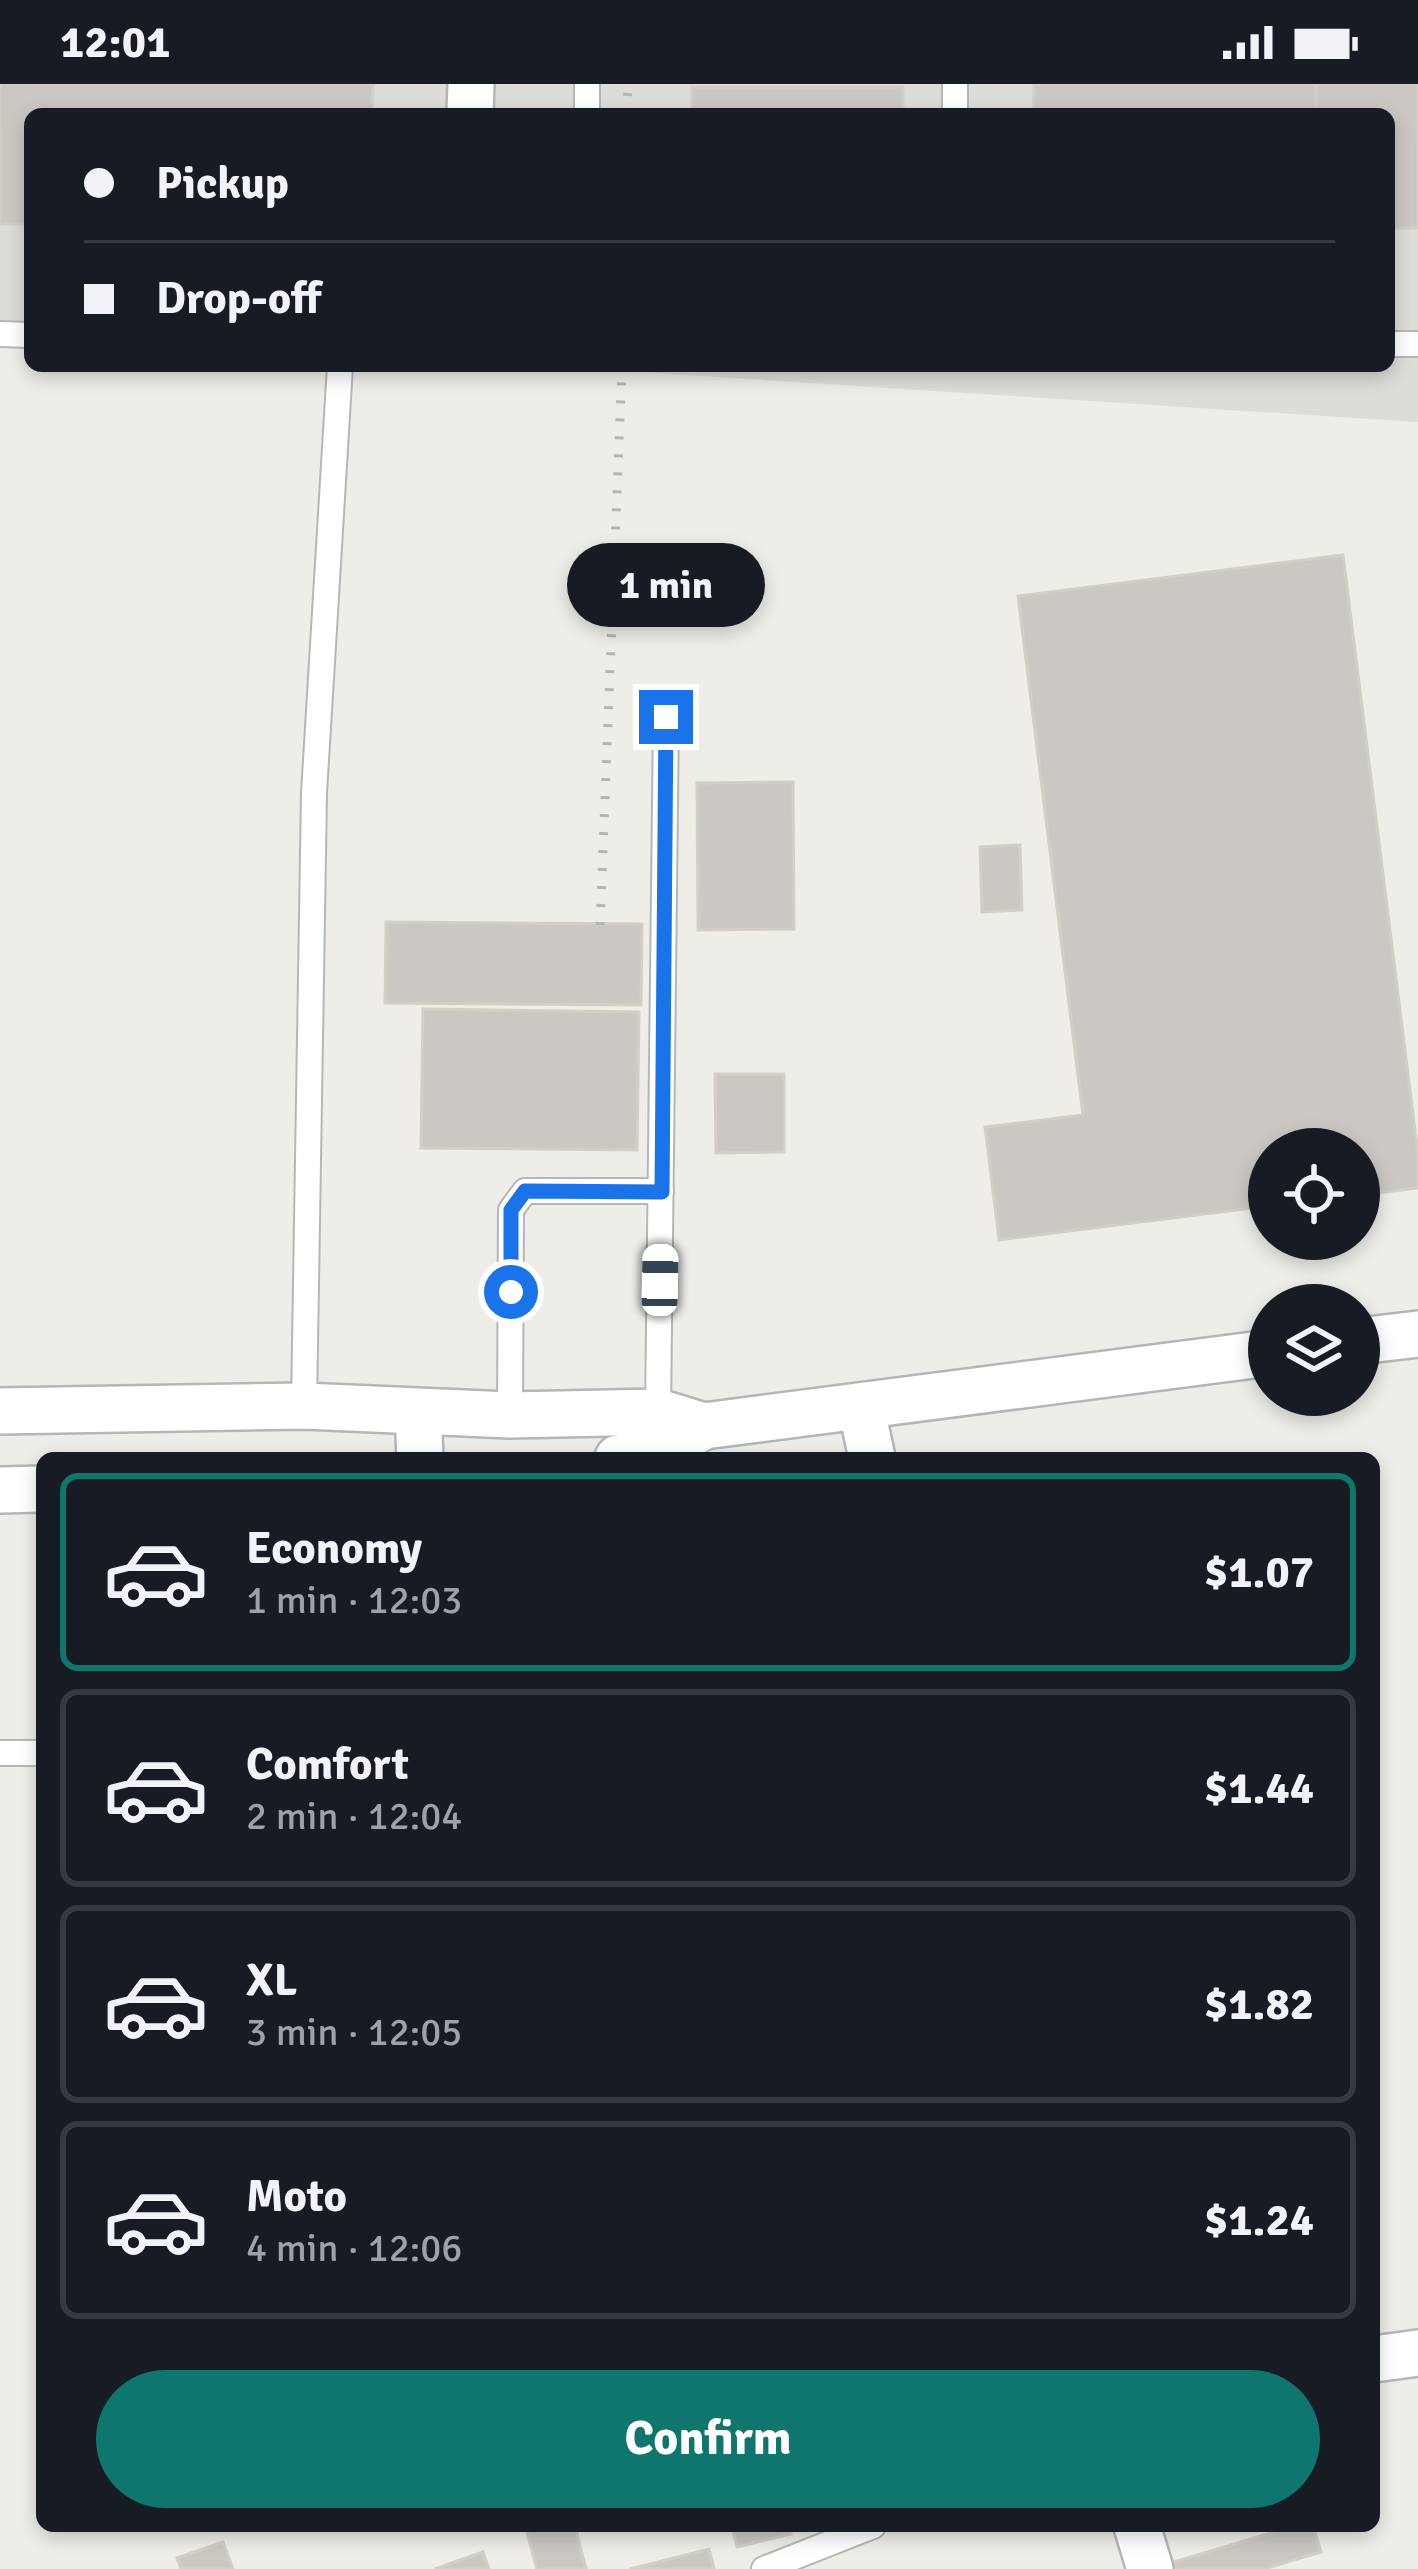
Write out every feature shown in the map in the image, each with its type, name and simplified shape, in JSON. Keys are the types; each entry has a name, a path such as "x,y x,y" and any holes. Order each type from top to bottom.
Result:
{"street":[{"path":"1380,1339 1418,1334"},
{"path":"655,1452 704,1426 1248,1356"},
{"path":"0,1411 304,1406 418,1413 658,1412 704,1426"},
{"path":"861,1406 871,1452"},
{"path":"418,1413 420,1452"},
{"path":"0,1490 36,1489"},
{"path":"1380,2358 1418,2353"},
{"path":"1139,2532 1150,2569"}],"lane":[{"path":"304,1406 314,793 340,372"},
{"path":"658,1412 666,717"},
{"path":"510,1414 511,1210 525,1191 662,1192"},
{"path":"0,1753 36,1753"},
{"path":"764,2569 858,2532"}],"shaded area":[{"path":"0,84 1418,84 1418,422 639,372 1395,372 1395,108 24,108 24,333 0,331"}],"building":[{"path":"0,84 373,84 372,108 24,108 24,224 0,224"},
{"path":"1034,84 1316,84 1316,108 1033,108"},
{"path":"1316,84 1418,84 1418,228 1395,228 1395,108 1316,108"},
{"path":"692,87 903,87 903,108 692,108"},
{"path":"1343,555 1418,1154 1418,1188 1380,1193 1380,1128 1248,1128 1248,1209 999,1240 985,1127 1083,1115 1018,596"},
{"path":"793,782 794,929 698,930 697,783"},
{"path":"1020,845 1022,910 982,912 980,847"},
{"path":"386,922 642,924 641,1005 385,1003"},
{"path":"423,1009 639,1012 637,1150 421,1148"},
{"path":"715,1074 784,1074 784,1152 716,1153"},
{"path":"527,2532 577,2532 586,2569 537,2569"},
{"path":"733,2532 790,2532 791,2534 737,2547"},
{"path":"1274,2532 1315,2532 1321,2552 1264,2569 1176,2569 1174,2562"},
{"path":"223,2542 233,2569 181,2569 177,2558"},
{"path":"709,2549 714,2569 630,2569"},
{"path":"483,2552 489,2569 435,2569"}],"railway":[{"path":"627,108 628,84"},
{"path":"600,925 622,372"}],"route":[{"path":"511,1292 511,1210 525,1191 662,1192 666,717"}]}
